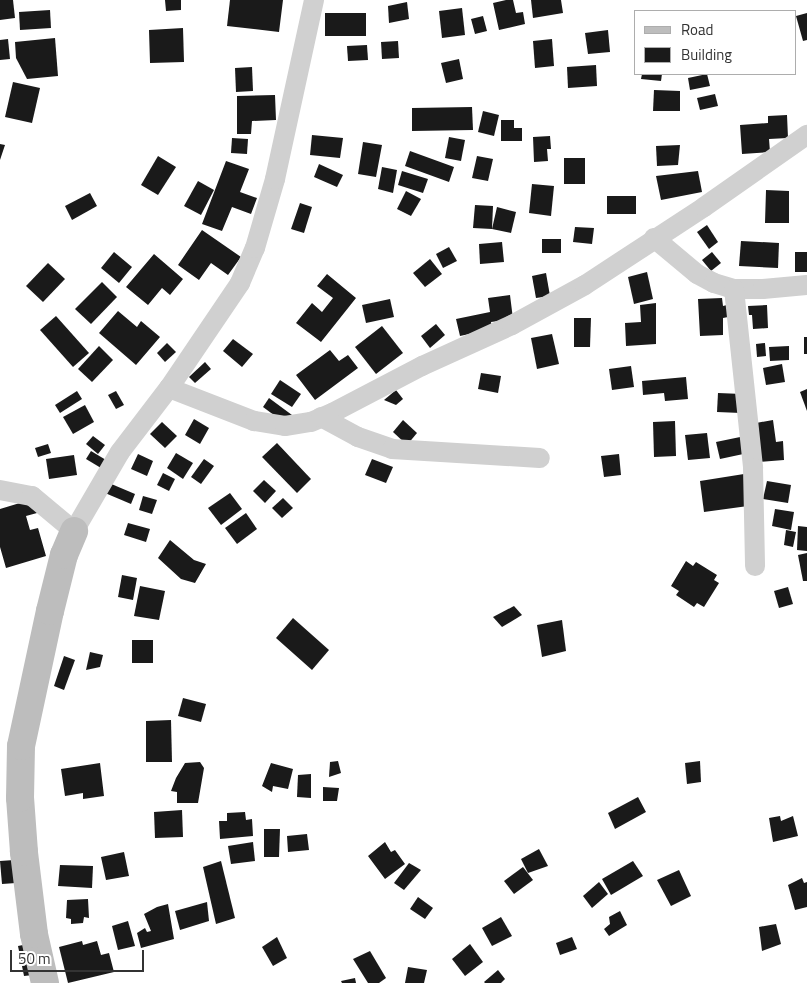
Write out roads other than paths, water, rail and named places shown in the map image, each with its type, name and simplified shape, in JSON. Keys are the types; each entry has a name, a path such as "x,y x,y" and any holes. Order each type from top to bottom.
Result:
{"street":[{"path":"45,983 34,934 24,852 20,798 22,746 50,610 64,554 74,531 120,452 169,388 240,283 255,248 274,180 314,0"},
{"path":"169,388 254,421 285,426 311,422 422,366 520,321 585,285 704,207 807,135"},
{"path":"654,238 697,274 714,284 734,289 763,289 807,285"},
{"path":"734,289 753,468 755,566"},
{"path":"322,417 358,437 392,449 540,458"},
{"path":"0,490 32,496 74,531"}]}
